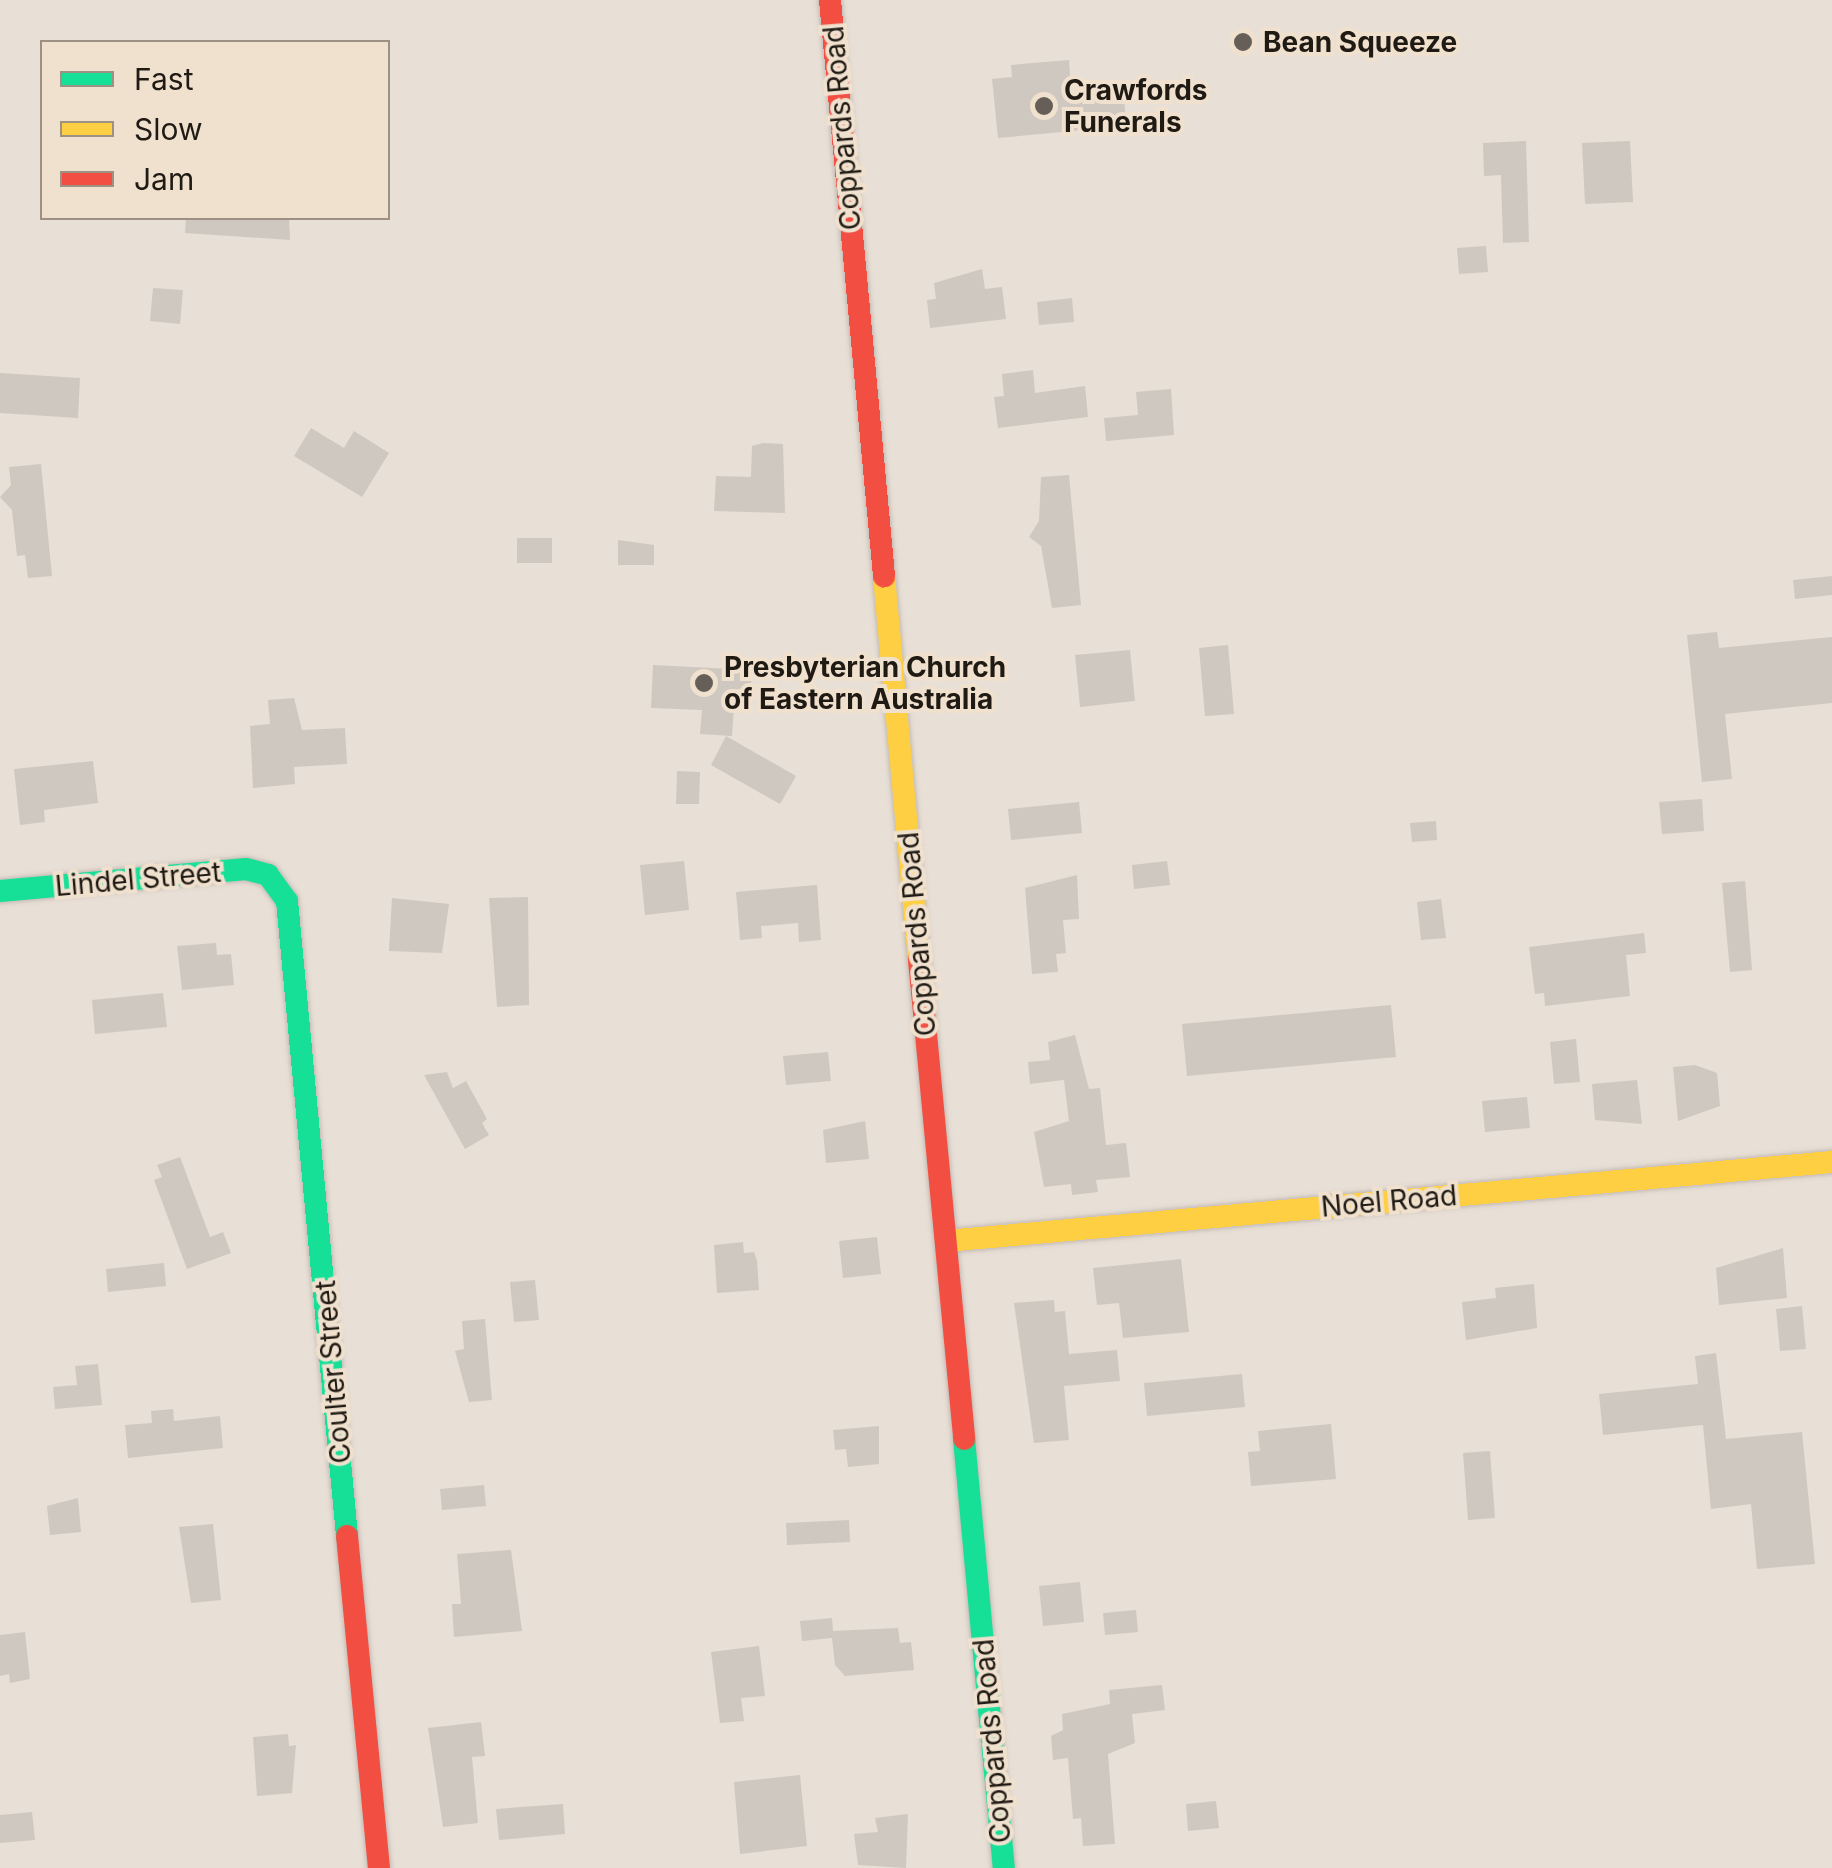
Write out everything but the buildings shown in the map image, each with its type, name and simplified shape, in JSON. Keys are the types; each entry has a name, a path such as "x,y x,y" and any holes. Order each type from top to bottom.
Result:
{"street":[{"name":"Coppards Road","path":"830,0 1004,1868"},
{"name":"Lindel Street","path":"0,892 246,869 273,880"},
{"name":"Coulter Street","path":"273,880 290,914 379,1868"},
{"name":"Noel Road","path":"946,1241 1832,1162"}],"traffic: fast":[{"path":"0,891 246,869 268,875 287,901 347,1536"},
{"path":"964,1439 1004,1868"}],"traffic: slow":[{"path":"884,576 919,960"},
{"path":"946,1241 1832,1162"}],"traffic: jam":[{"path":"830,0 884,576"},
{"path":"919,960 964,1439"},
{"path":"347,1536 379,1868"}],"place":[{"name":"Bean Squeeze","path":"1243,42"},
{"name":"Crawfords Funerals","path":"1044,106"},
{"name":"Presbyterian Church of Eastern Australia","path":"704,683"}]}
